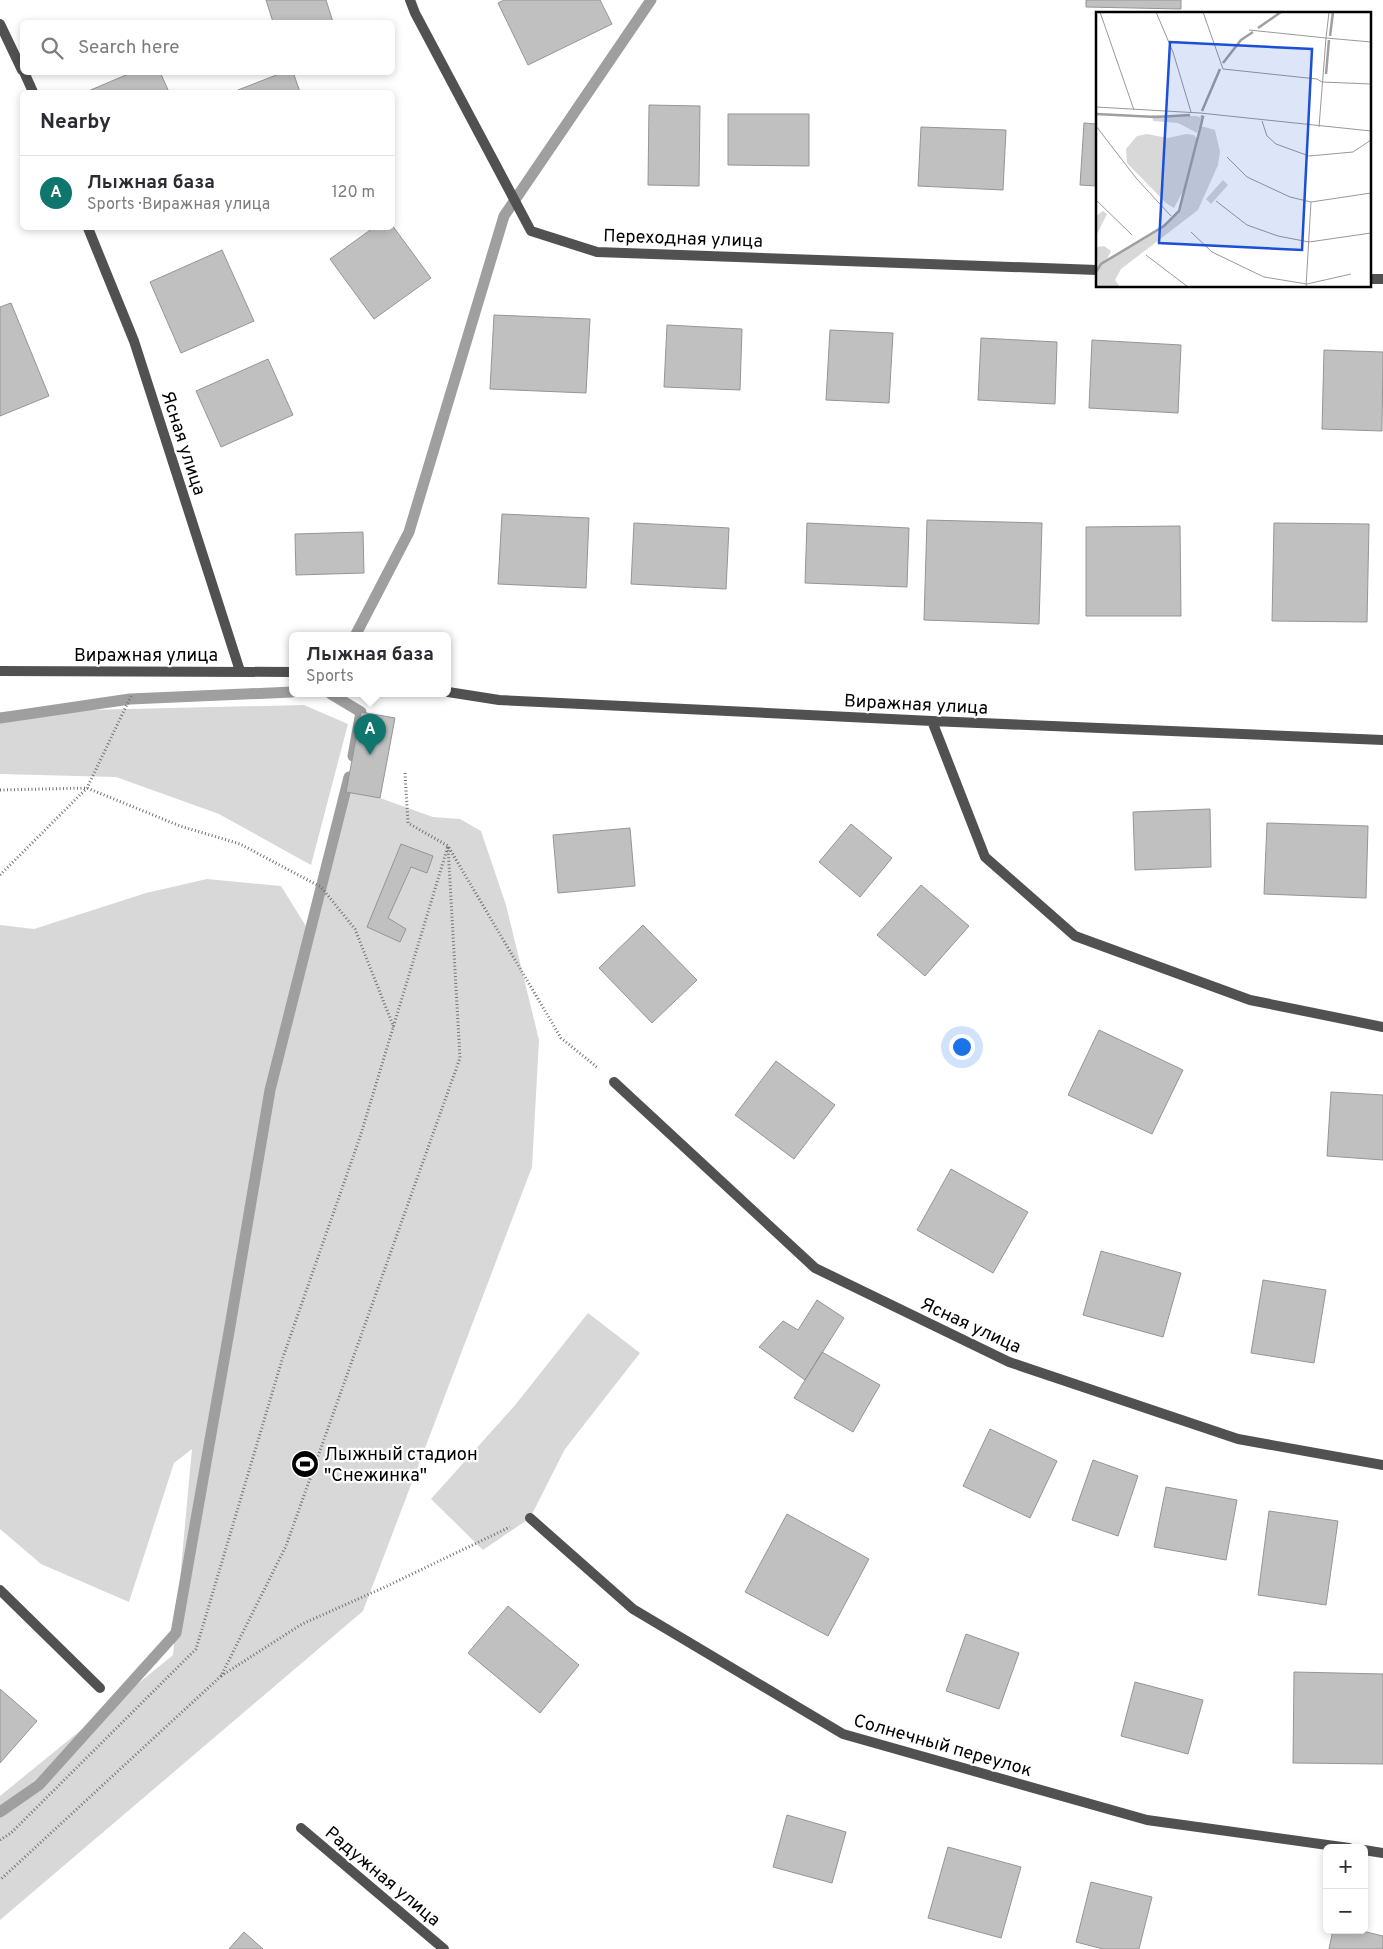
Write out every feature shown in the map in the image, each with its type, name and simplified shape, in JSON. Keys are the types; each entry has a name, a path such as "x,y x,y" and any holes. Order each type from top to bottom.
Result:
{"street":[{"name":"Переходная улица","path":"410,0 415,13 530,231 597,252 1096,270"},
{"path":"0,24 20,65"},
{"path":"25,75 33,90"},
{"name":"Ясная улица","path":"89,230 134,341 240,671"},
{"path":"1370,279 1383,279"},
{"name":"Виражная улица","path":"0,672 289,672"},
{"name":"Виражная улица","path":"451,692 499,700 1383,740"},
{"path":"932,721 985,857 1075,936 1250,1000 1383,1027"},
{"name":"Ясная улица","path":"614,1082 815,1268 1009,1362 1238,1439 1383,1465"},
{"name":"Солнечный переулок","path":"530,1518 633,1609 844,1734 1147,1820 1323,1845"},
{"path":"0,1590 100,1688"},
{"name":"Радужная улица","path":"301,1828 444,1949"},
{"path":"1368,1850 1383,1852"}],"path":[{"path":"0,875 87,788 130,699 138,671"},
{"path":"405,772 408,823 448,846 561,1038 614,1082"},
{"path":"0,790 87,788 180,826 240,844 321,887 355,929 394,1028"},
{"path":"0,1840 11,1833 196,1649 282,1360 360,1137 448,846"},
{"path":"221,1676 286,1546 460,1058 448,846"},
{"path":"0,1880 221,1676 302,1624 530,1518"}],"shaded area":[{"path":"304,705 348,724 311,865 219,814 116,777 0,774 0,712"},
{"path":"346,792 380,798 433,817 460,819 481,831 506,905 539,1040 532,1167 363,1611 0,1920 0,1796 173,1655 192,1449 174,1463 129,1602 41,1564 0,1529 0,925 34,929 146,893 207,879 281,886 309,931"},
{"path":"588,1313 640,1353 565,1449 530,1518 483,1550 431,1499 516,1404"}],"building":[{"path":"266,0 326,0 332,20 272,20"},
{"path":"504,0 600,0 612,24 528,65 498,3"},
{"path":"1086,0 1181,0 1181,9 1086,7"},
{"path":"126,75 161,75 168,90 91,90"},
{"path":"276,75 294,75 299,90 238,90"},
{"path":"649,105 700,106 699,186 648,185"},
{"path":"728,114 809,114 809,166 728,165"},
{"path":"1084,123 1096,124 1096,186 1080,185"},
{"path":"921,127 1006,130 1003,190 918,186"},
{"path":"395,229 431,278 374,319 330,259 370,230"},
{"path":"222,250 254,321 181,353 150,282"},
{"path":"11,303 49,396 0,416 0,307"},
{"path":"494,315 590,319 586,393 490,389"},
{"path":"667,325 742,329 740,390 664,387"},
{"path":"830,330 893,333 889,403 826,400"},
{"path":"981,338 1057,342 1055,404 978,400"},
{"path":"1092,340 1181,345 1178,413 1089,408"},
{"path":"1324,350 1383,352 1382,431 1322,429"},
{"path":"268,359 293,415 221,447 196,391"},
{"path":"502,514 589,518 586,588 498,584"},
{"path":"927,520 1042,523 1039,624 924,620"},
{"path":"634,523 729,528 726,589 631,584"},
{"path":"807,523 909,528 907,587 805,583"},
{"path":"1274,523 1369,524 1367,622 1272,621"},
{"path":"1180,526 1181,616 1086,616 1086,527"},
{"path":"363,532 364,573 296,575 295,534"},
{"path":"361,712 395,718 380,798 346,792"},
{"path":"1210,809 1211,867 1135,870 1133,812"},
{"path":"1267,823 1368,826 1366,898 1264,894"},
{"path":"851,824 892,858 860,897 819,862"},
{"path":"630,828 635,886 558,893 553,835"},
{"path":"401,844 433,856 427,873 411,867 388,918 406,929 400,942 367,927"},
{"path":"921,885 969,926 925,976 877,935"},
{"path":"643,925 697,980 652,1023 599,968"},
{"path":"1099,1030 1183,1070 1152,1134 1068,1095"},
{"path":"776,1061 835,1105 794,1159 735,1115"},
{"path":"1331,1092 1383,1095 1383,1160 1327,1156"},
{"path":"951,1169 1028,1212 993,1273 917,1230"},
{"path":"1101,1251 1181,1273 1163,1337 1083,1315"},
{"path":"1263,1280 1326,1290 1314,1363 1251,1353"},
{"path":"817,1300 844,1318 805,1380 759,1347 783,1321 798,1330"},
{"path":"822,1352 880,1385 853,1432 794,1398"},
{"path":"990,1429 1057,1461 1030,1518 963,1486"},
{"path":"1093,1460 1138,1476 1118,1536 1072,1520"},
{"path":"1166,1487 1237,1500 1226,1560 1154,1547"},
{"path":"1269,1511 1338,1521 1326,1605 1258,1595"},
{"path":"787,1514 869,1559 828,1636 745,1592"},
{"path":"508,1606 579,1665 540,1713 468,1653"},
{"path":"966,1634 1019,1653 999,1709 946,1691"},
{"path":"1294,1672 1383,1674 1383,1764 1293,1763"},
{"path":"1135,1682 1203,1700 1188,1754 1121,1736"},
{"path":"0,1689 37,1721 0,1763"},
{"path":"787,1815 846,1832 832,1883 773,1867"},
{"path":"948,1847 1021,1867 1001,1938 928,1918"},
{"path":"1091,1882 1152,1897 1139,1949 1103,1949 1076,1942"},
{"path":"244,1932 263,1949 229,1949"},
{"path":"1368,1932 1383,1936 1383,1949 1329,1949 1332,1934 1368,1934"}],"waterway":[{"path":"357,632 409,532 504,216 651,0"},
{"path":"0,718 130,699 289,692"},
{"path":"336,697 361,712 353,756"},
{"path":"0,1812 39,1785 176,1633 270,1090 349,777"}],"place":[{"name":"Лыжная база","path":"370,755"},
{"name":"Лыжный стадион \"Снежинка\"","path":"305,1464"}]}
